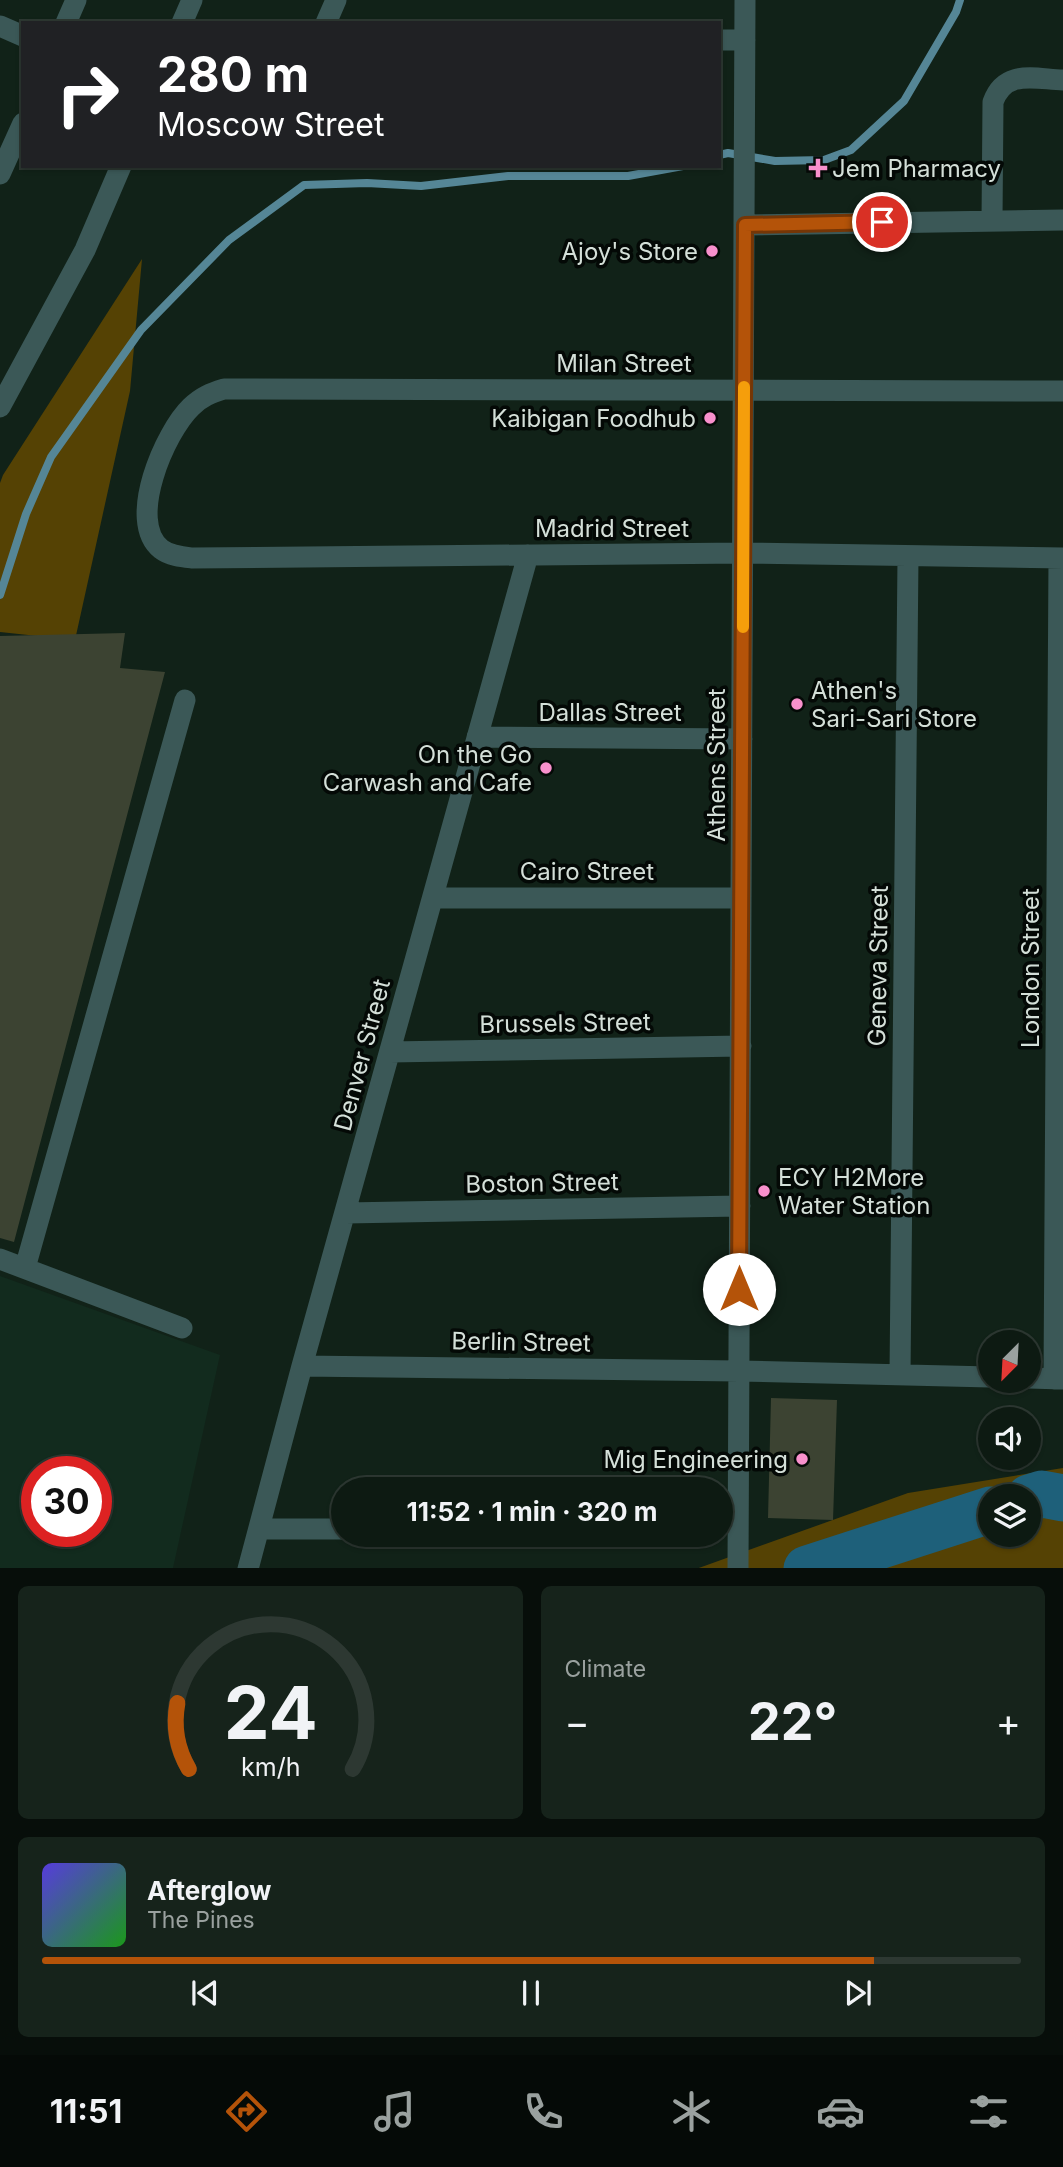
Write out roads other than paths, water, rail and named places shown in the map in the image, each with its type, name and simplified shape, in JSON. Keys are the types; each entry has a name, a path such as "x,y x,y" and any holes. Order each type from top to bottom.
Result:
{"street":[{"path":"67,21 76,0"},
{"path":"184,21 192,0"},
{"path":"327,21 336,0"},
{"name":"Athens Street","path":"733,1512 739,1371 745,0"},
{"path":"0,26 21,35"},
{"path":"721,40 745,40"},
{"path":"992,220 993,102 998,88 1012,79 1063,80"},
{"path":"0,174 6,147 21,126"},
{"path":"0,408 85,250 120,168"},
{"path":"745,225 1063,220"},
{"name":"Milan Street","path":"162,550 150,535 146,515 159,458 174,429 190,408 205,396 224,389 1063,391"},
{"name":"Madrid Street","path":"162,550 192,558 743,553 1061,558"},
{"name":"Denver Street","path":"248,1568 528,555"},
{"name":"Geneva Street","path":"900,1375 908,557"},
{"name":"London Street","path":"1058,1379 1061,558"},
{"path":"25,1268 185,700"},
{"name":"Dallas Street","path":"477,737 742,739"},
{"name":"Cairo Street","path":"433,898 741,898"},
{"name":"Brussels Street","path":"390,1052 741,1046"},
{"name":"Boston Street","path":"346,1213 740,1206"},
{"path":"0,1258 181,1328"},
{"name":"Berlin Street","path":"302,1366 978,1377"},
{"path":"259,1529 331,1529"},
{"name":"Athens Street","path":"733,1541 738,1568"}],"waterway":[{"path":"721,155 728,153 775,161 824,160 851,150 904,101 956,12 960,0"},
{"path":"0,595 26,514 51,457 141,330 229,240 304,185 367,183 421,186 508,176 628,176 672,168"},
{"path":"1041,1494 1063,1498"},
{"path":"810,1568 978,1514"}],"place":[{"name":"Jem Pharmacy","path":"818,168"},
{"name":"Ajoy's Store","path":"712,251"},
{"name":"Kaibigan Foodhub","path":"710,418"},
{"name":"Athen's Sari-Sari Store","path":"797,704"},
{"name":"On the Go Carwash and Cafe","path":"546,768"},
{"name":"ECY H2More Water Station","path":"764,1191"},
{"name":"Mig Engineering","path":"802,1459"}]}
